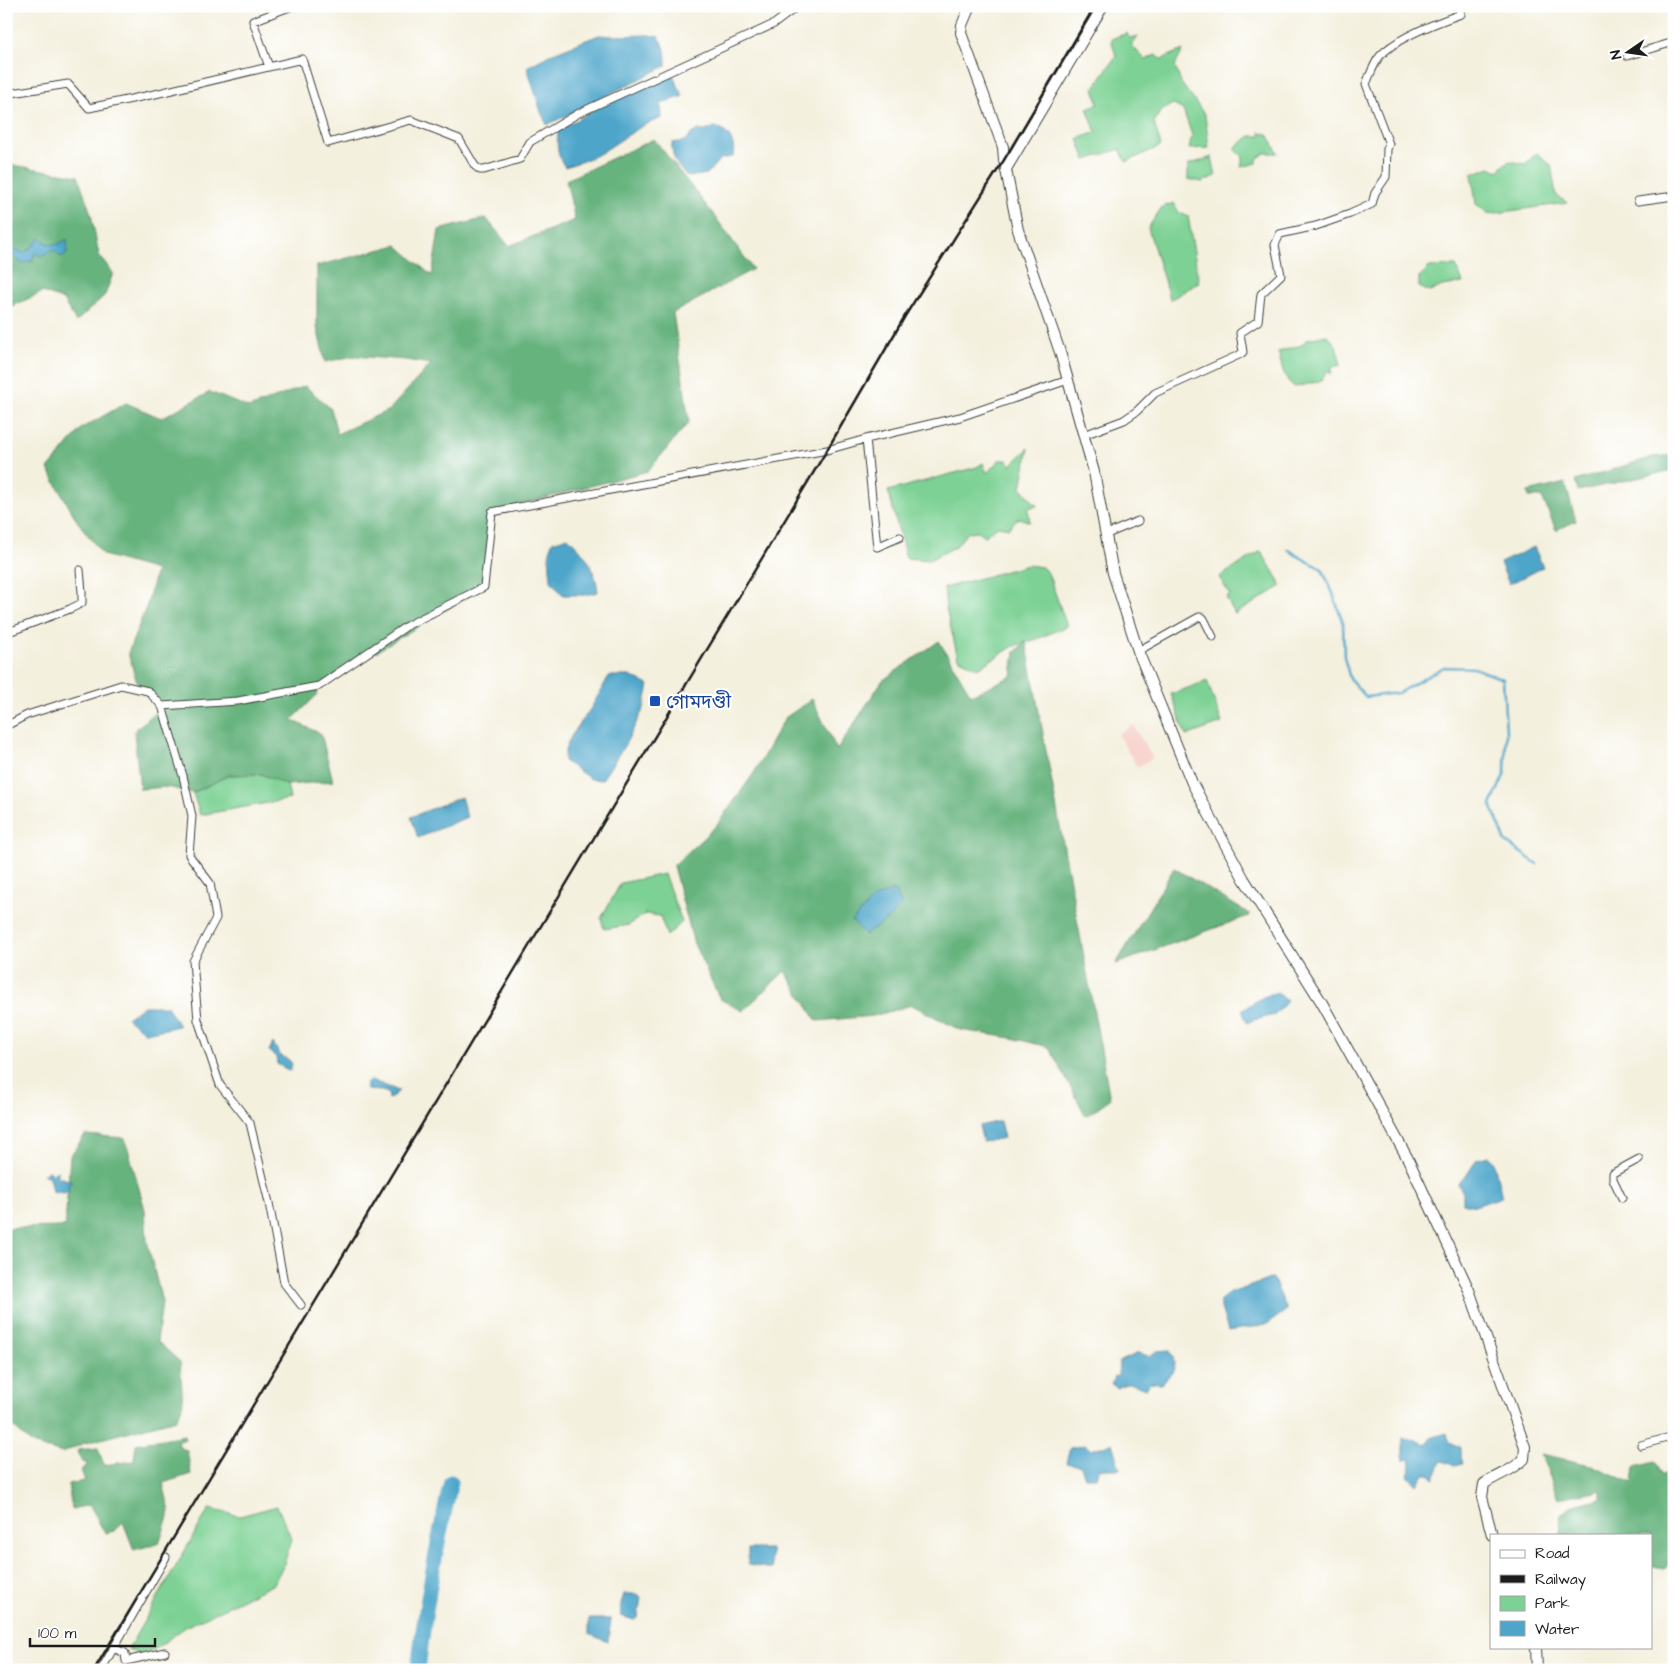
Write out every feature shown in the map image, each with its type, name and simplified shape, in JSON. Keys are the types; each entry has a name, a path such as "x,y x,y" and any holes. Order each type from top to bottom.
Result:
{"main road":[{"path":"970,6 962,25 961,33 1003,147 1018,230 1060,352 1084,435 1094,472 1113,573 1138,650 1192,782 1244,879 1322,1003 1408,1159 1469,1290 1525,1447 1524,1459 1517,1467 1494,1477 1484,1484 1482,1497 1492,1534"},
{"path":"1006,169 1103,6"},
{"path":"1536,1648 1537,1670"}],"street":[{"path":"268,67 253,21 292,6"},
{"path":"6,94 68,84 89,108 302,59 328,143 411,120 458,139 476,166 480,170 484,170 520,159 530,142 579,113 774,24 798,6"},
{"path":"1084,435 1124,420 1137,412 1155,393 1243,352 1240,333 1258,320 1261,294 1281,275 1275,245 1280,234 1316,226 1372,204 1375,193 1386,177 1389,144 1366,84 1379,56 1400,40 1460,14 1458,6"},
{"path":"1627,56 1674,42"},
{"path":"1638,201 1674,196"},
{"path":"162,706 238,701 319,686 408,625 484,586 492,512 827,450 960,417 1068,380"},
{"path":"866,439 876,547 900,537"},
{"path":"1107,534 1138,521"},
{"path":"6,633 82,603 80,570"},
{"path":"1138,650 1199,617 1204,619 1213,637"},
{"path":"6,726 27,715 121,685 148,691 162,706 183,776 192,816 188,855 210,883 216,918 193,960 198,1020 220,1085 250,1123 269,1203 284,1283 301,1304"},
{"path":"1622,1198 1613,1179 1613,1173 1639,1159"},
{"path":"1641,1446 1674,1436"},
{"path":"101,1670 166,1556"},
{"path":"113,1648 125,1653 126,1661 165,1652"}],"shaded area":[{"path":"1133,725 1153,758 1137,767 1118,734"}],"green space":[{"path":"1127,33 1129,38 1139,36 1131,45 1146,60 1155,55 1162,59 1183,50 1175,66 1181,83 1205,115 1209,148 1189,149 1192,135 1183,110 1172,104 1159,113 1154,123 1161,146 1126,162 1120,149 1086,160 1078,139 1096,132 1087,108 1098,104 1094,87 1116,56 1111,39"},
{"path":"1260,132 1268,134 1278,153 1265,153 1257,159 1257,163 1241,167 1243,157 1234,148 1251,136 1261,136"},
{"path":"654,139 753,269 673,313 689,422 648,471 492,512 484,587 319,686 317,695 292,720 321,734 333,781 287,785 261,774 229,775 193,793 167,787 140,789 134,731 162,706 139,689 128,653 147,605 156,570 103,555 77,521 48,469 82,428 126,403 161,418 210,392 249,408 305,386 331,409 337,434 389,410 431,364 407,360 353,356 325,362 317,327 317,266 397,245 432,276 439,230 486,218 509,246 575,220 566,180"},
{"path":"1537,153 1551,165 1556,195 1568,203 1489,214 1476,204 1472,174 1490,167 1498,171 1509,161 1525,164"},
{"path":"1212,157 1216,176 1202,182 1188,179 1188,165"},
{"path":"13,165 78,176 91,214 99,255 113,273 105,295 76,322 63,300 43,292 6,309 6,169"},
{"path":"1174,203 1179,213 1188,216 1199,282 1170,300 1148,228 1162,207"},
{"path":"1456,266 1463,283 1442,286 1430,292 1419,287 1419,277 1429,267"},
{"path":"1327,335 1336,345 1341,365 1332,367 1331,374 1327,371 1321,381 1295,387 1285,376 1278,352 1302,345 1307,339"},
{"path":"1029,448 1021,487 1037,506 1028,508 1030,522 1019,518 1009,528 998,526 985,536 977,531 968,532 955,547 929,560 906,558 888,491 977,467 983,463 987,473 999,460 1007,460 1011,465"},
{"path":"1674,455 1674,470 1578,491 1575,481 1653,457"},
{"path":"1565,483 1576,521 1556,530 1542,497 1529,497 1528,492"},
{"path":"1261,551 1282,586 1235,614 1226,598 1230,595 1219,577"},
{"path":"1028,565 1042,567 1048,573 1067,626 1037,639 1014,646 978,668 958,658 946,608 944,588"},
{"path":"939,641 971,695 1012,676 1015,652 1026,641 1110,1099 1086,1116 1049,1047 1012,1038 960,1030 912,1005 873,1016 817,1021 785,971 743,1011 720,999 694,944 673,866 716,826 754,773 785,718 812,699 837,750 882,681"},
{"path":"1207,681 1222,723 1186,736 1171,694"},
{"path":"261,774 287,785 290,799 200,815 193,793 229,775"},
{"path":"1174,868 1251,915 1116,964"},
{"path":"664,874 682,922 667,936 660,916 645,914 629,925 604,929 601,918 621,883"},
{"path":"85,1135 125,1138 145,1210 147,1241 162,1302 157,1341 180,1362 183,1405 176,1419 82,1444 62,1453 32,1444 6,1420 6,1230 9,1228 65,1227 70,1156"},
{"path":"184,1435 185,1439 178,1442 180,1448 187,1450 191,1474 163,1483 170,1512 159,1543 134,1550 123,1522 114,1531 106,1533 89,1505 72,1509 68,1484 85,1481 81,1470 88,1464 81,1461 78,1450 98,1448 104,1465 134,1461 136,1444"},
{"path":"1541,1454 1591,1465 1633,1483 1635,1467 1655,1462 1661,1474 1674,1472 1674,1560 1664,1568 1652,1566 1652,1534 1561,1534 1560,1516 1571,1506 1601,1498 1601,1490 1558,1498"},
{"path":"277,1506 292,1539 283,1567 272,1585 187,1626 155,1649 141,1655 128,1649 209,1509 240,1516"}],"water":[{"path":"599,35 658,36 665,50 666,66 547,125 527,67 553,53"},
{"path":"672,73 683,96 661,104 662,118 642,126 601,153 565,167 557,145 558,130 595,108"},
{"path":"715,127 724,131 730,138 734,152 733,157 720,159 707,174 688,177 676,162 672,143 685,141 698,130 705,131"},
{"path":"40,238 53,245 67,239 67,254 61,257 54,250 40,256 35,253 32,261 21,264 10,251 6,251 6,245 24,253"},
{"path":"568,537 589,562 595,575 598,592 585,595 563,595 551,581 549,556 552,542"},
{"path":"1534,547 1543,567 1509,584 1500,563"},
{"path":"609,676 630,676 649,685 644,708 626,743 602,780 591,779 564,761 564,754 572,734 589,711"},
{"path":"461,797 467,817 418,838 411,817"},
{"path":"894,890 902,905 887,920 865,935 852,921 875,897"},
{"path":"1277,992 1287,1001 1275,1015 1247,1023 1242,1010 1263,997"},
{"path":"144,1006 167,1006 179,1026 146,1033 127,1018"},
{"path":"273,1043 280,1055 292,1064 290,1071 277,1064 276,1057 269,1051"},
{"path":"371,1080 399,1091 389,1099 388,1093 367,1090 365,1088 367,1082"},
{"path":"1000,1121 1004,1138 983,1142 979,1126"},
{"path":"1489,1156 1494,1163 1502,1197 1475,1206 1463,1203 1463,1193 1458,1183 1466,1176 1477,1159"},
{"path":"47,1171 52,1175 58,1171 58,1177 72,1181 68,1185 69,1191 63,1193 52,1191 49,1177 43,1174 46,1174"},
{"path":"1273,1278 1287,1310 1266,1325 1228,1331 1219,1301 1228,1294"},
{"path":"1169,1350 1173,1356 1175,1370 1161,1384 1150,1383 1145,1389 1131,1384 1125,1384 1118,1388 1111,1384 1114,1377 1118,1376 1119,1362 1138,1353 1149,1356 1157,1351"},
{"path":"1447,1433 1449,1442 1460,1447 1463,1463 1455,1465 1441,1462 1434,1479 1429,1474 1424,1474 1417,1484 1408,1476 1411,1466 1410,1459 1403,1460 1403,1438 1426,1444 1430,1438"},
{"path":"1112,1443 1120,1469 1099,1469 1096,1477 1085,1477 1081,1466 1066,1463 1070,1448 1086,1445 1091,1450"},
{"path":"748,1549 771,1549 772,1569 748,1565"},
{"path":"624,1594 638,1594 641,1597 638,1617 634,1620 621,1616 621,1603"},
{"path":"589,1619 611,1619 608,1642 589,1634"}],"waterway":[{"path":"1288,549 1322,569 1343,623 1344,657 1350,679 1366,697 1398,693 1444,667 1474,668 1503,679 1506,732 1505,773 1491,805 1506,842 1537,864"},
{"path":"418,1670 432,1575 451,1482"}],"railway":[{"path":"94,1670 827,450 905,316 1004,160 1095,6"}],"place":[{"name":"গোমদণ্ডী","path":"655,701"}]}
